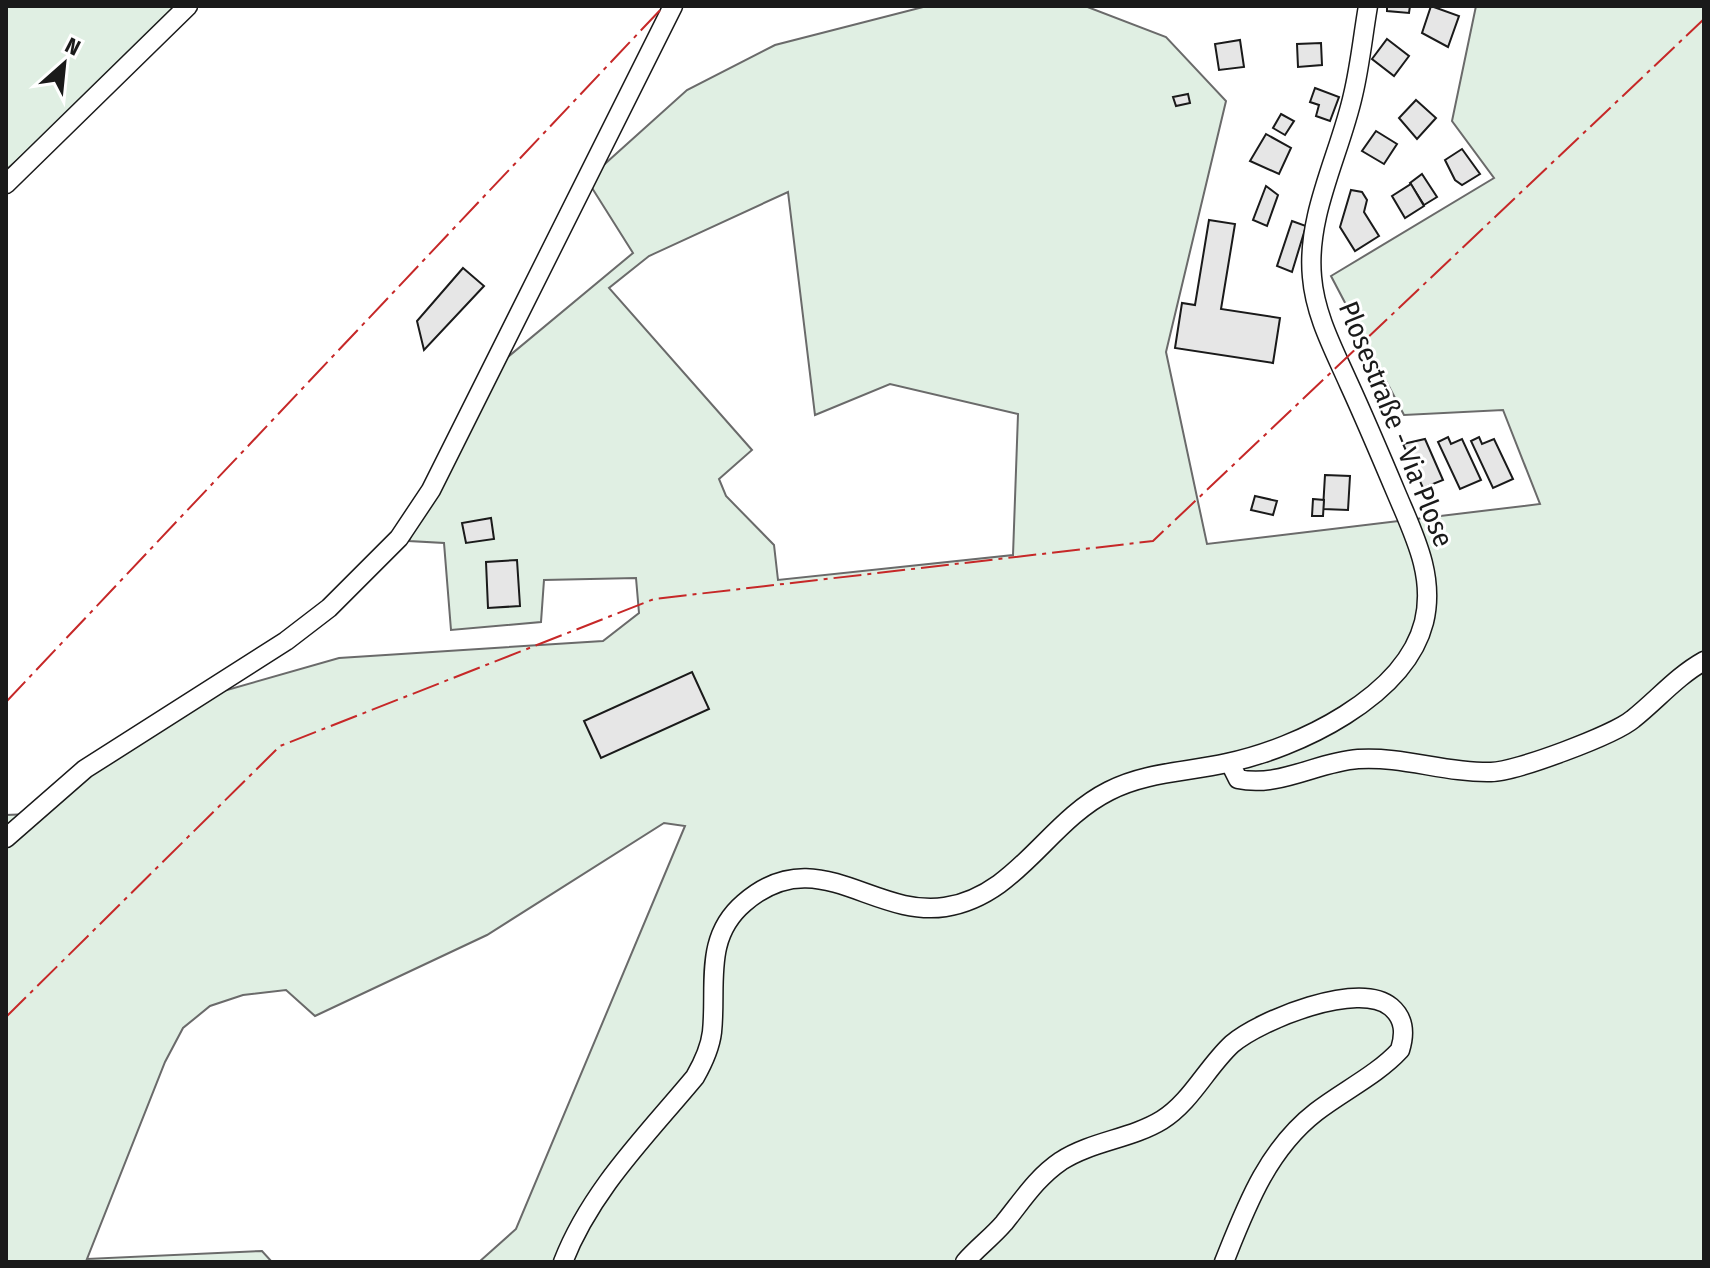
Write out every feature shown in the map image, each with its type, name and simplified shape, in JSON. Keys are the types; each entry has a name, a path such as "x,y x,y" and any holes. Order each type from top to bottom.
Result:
{"street":[{"path":"6,184 188,6"},
{"path":"6,838 85,769 308,625 366,574 399,538 431,490 673,6"},
{"name":"Plosestraße - Via Plose","path":"563,1262 580,1220 598,1194 695,1077 705,1058 711,1035 716,944 729,916 747,900 769,886 793,878 822,878 901,905 922,908 961,903 1003,883 1077,813 1110,790 1146,777 1230,763 1264,753 1310,733 1377,693 1407,661 1425,620 1428,601 1422,556 1323,322 1311,277 1315,231 1354,94 1368,6"},
{"path":"1230,763 1233,774 1245,780 1267,781 1353,759 1394,758 1460,772 1495,773 1609,734 1632,721 1669,686 1704,661"},
{"path":"965,1262 1002,1224 1034,1183 1052,1168 1083,1149 1163,1119 1233,1044 1258,1027 1327,1002 1375,999 1390,1006 1401,1019 1405,1033 1400,1050 1312,1114 1284,1143 1248,1201 1224,1262"}],"green space":[{"path":"6,6 179,6 93,93 6,170"},
{"path":"927,6 1085,6 1166,37 1226,101 1166,352 1207,544 1540,504 1503,410 1404,415 1331,276 1494,178 1452,121 1476,6 1704,6 1704,1262 479,1262 516,1229 685,826 664,823 487,935 315,1016 286,990 243,995 210,1006 183,1028 165,1062 87,1259 262,1251 272,1262 6,1262 6,815 31,814 192,700 339,658 603,641 639,613 636,578 544,580 541,622 451,630 444,543 409,541 473,386 633,253 587,180 687,90 775,45","holes":["788,192 815,415 890,384 1018,414 1013,555 778,580 774,545 726,496 719,479 752,450 609,288 649,256"]}],"building":[{"path":"1387,6 1410,6 1409,13 1387,11"},
{"path":"1431,6 1459,16 1448,47 1422,33"},
{"path":"1387,39 1409,56 1394,76 1372,59"},
{"path":"1240,40 1244,67 1219,70 1215,44"},
{"path":"1321,43 1322,65 1298,67 1297,44"},
{"path":"1315,88 1339,97 1330,121 1316,116 1319,105 1310,102"},
{"path":"1188,94 1190,103 1176,106 1173,97"},
{"path":"1416,100 1436,118 1417,139 1399,118"},
{"path":"1281,114 1294,121 1285,135 1273,128"},
{"path":"1376,131 1397,144 1384,164 1362,151"},
{"path":"1266,134 1291,148 1279,174 1250,161"},
{"path":"1462,149 1480,174 1462,185 1455,180 1445,160"},
{"path":"1422,174 1437,197 1424,205 1410,183"},
{"path":"1411,184 1424,206 1405,218 1392,196"},
{"path":"1266,186 1278,195 1267,226 1253,220"},
{"path":"1351,190 1362,192 1367,200 1364,212 1379,236 1355,251 1340,227"},
{"path":"1209,220 1235,224 1221,309 1280,318 1273,363 1175,348 1182,303 1195,305"},
{"path":"1292,221 1306,226 1292,272 1277,266"},
{"path":"463,268 484,286 424,350 417,321"},
{"path":"1448,437 1451,444 1462,439 1481,480 1460,489 1438,442"},
{"path":"1479,437 1482,444 1494,439 1513,479 1493,488 1471,441"},
{"path":"1425,439 1443,480 1423,488 1403,444"},
{"path":"1325,475 1350,476 1348,510 1323,509"},
{"path":"1255,496 1277,501 1273,515 1251,510"},
{"path":"1313,499 1324,500 1323,516 1312,516"},
{"path":"491,518 494,539 466,543 462,523"},
{"path":"517,560 520,606 488,608 486,562"},
{"path":"692,672 709,709 601,758 584,721"}],"power":[{"path":"6,702 664,6"},
{"path":"6,1017 280,746 654,599 1153,541 1704,19"}]}
